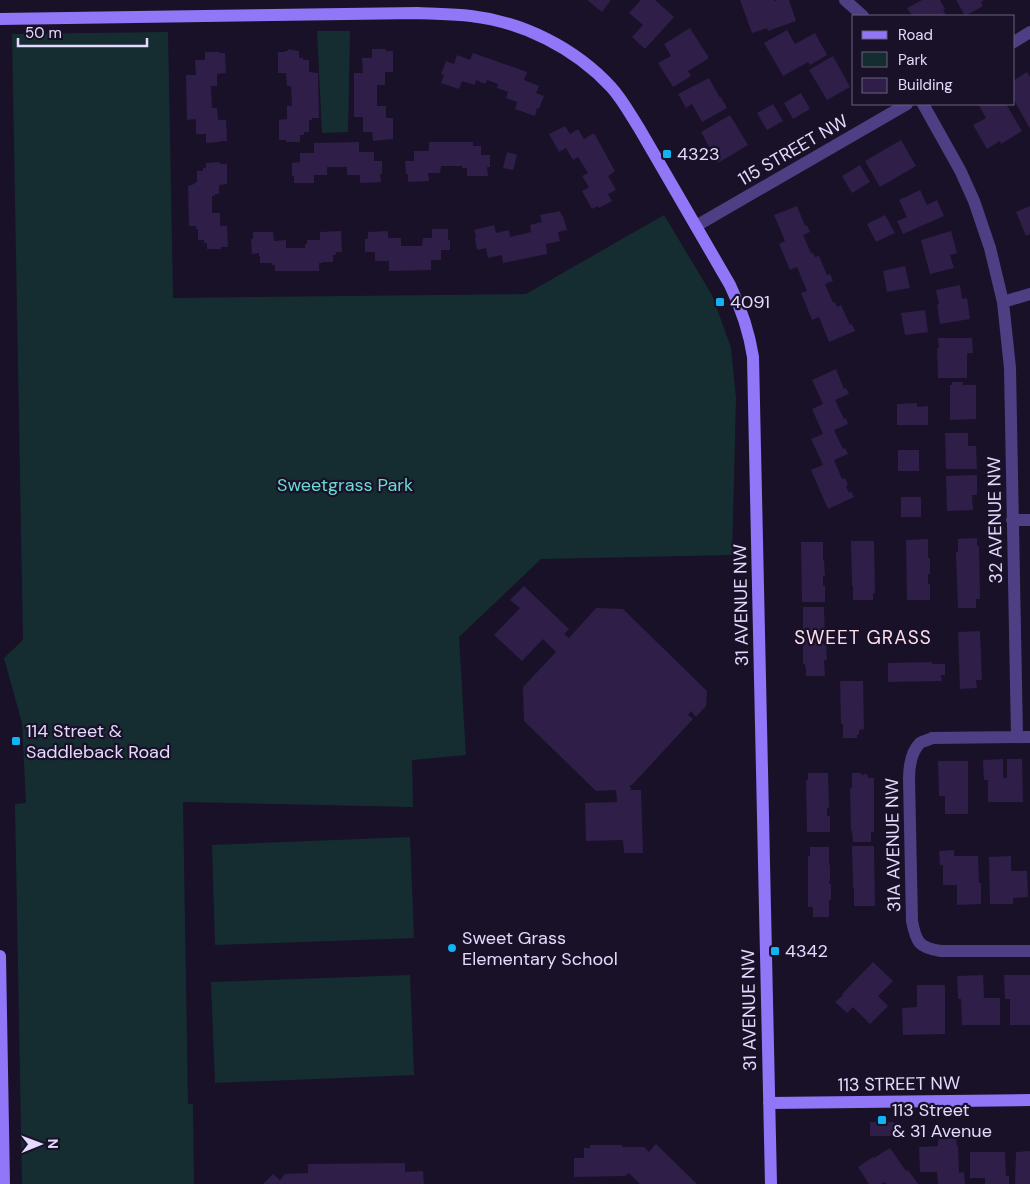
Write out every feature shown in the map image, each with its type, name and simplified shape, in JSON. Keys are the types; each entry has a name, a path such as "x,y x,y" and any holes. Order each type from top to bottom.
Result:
{"street":[{"path":"845,0 862,15"},
{"name":"31 AVENUE NW","path":"0,19 398,14 463,15 517,26 544,37 593,69 612,88 625,107 730,285 738,301 747,328 753,357 771,1184"},
{"path":"1015,41 1030,32"},
{"name":"115 STREET NW","path":"696,226 905,105"},
{"name":"32 AVENUE NW","path":"924,105 960,170 974,201 990,248 1003,302 1010,368 1012,520 1023,737"},
{"path":"1003,302 1030,294"},
{"path":"1012,520 1030,520"},
{"name":"31A AVENUE NW","path":"1023,737 932,738 920,743 911,760 909,779 912,921 918,940 922,946 929,950 1030,951"},
{"path":"0,956 4,1184"},
{"name":"113 STREET NW","path":"769,1103 1030,1100"}],"green space":[{"path":"317,31 350,31 348,132 322,133"},
{"name":"Sweetgrass Park","path":"168,32 173,298 526,294 664,215 712,295 731,348 736,398 732,555 541,559 459,637 466,755 412,760 413,807 183,802 188,1104 193,1104 194,1184 22,1184 15,804 26,803 22,723 4,658 23,640 12,34"},
{"path":"410,837 414,938 215,945 212,845"},
{"path":"410,975 414,1075 215,1083 211,982"}],"building":[{"path":"587,0 611,0 602,12"},
{"path":"641,0 655,0 674,17 645,49 632,37 643,25 629,13"},
{"path":"740,0 789,0 796,21 768,31 767,28 752,33"},
{"path":"922,0 940,0 946,15 911,15 907,8"},
{"path":"956,0 984,0 981,2 983,6 964,15"},
{"path":"690,28 709,58 688,71 691,76 673,87 658,63 671,56 664,44"},
{"path":"787,30 795,44 815,33 827,55 810,65 808,62 783,76 764,43"},
{"path":"288,49 299,51 299,58 309,60 309,72 318,73 319,118 309,120 309,132 304,132 304,135 300,135 300,142 279,140 279,120 287,119 287,106 292,106 291,86 287,86 286,73 278,73 278,52 285,52"},
{"path":"372,49 393,51 393,72 385,72 385,85 377,85 377,106 386,106 386,118 393,118 393,139 373,141 372,132 363,132 363,117 354,117 354,73 363,73 362,58 372,58"},
{"path":"205,52 225,53 226,73 217,74 217,86 211,86 212,108 217,108 218,120 226,120 227,141 206,143 206,134 196,134 196,119 187,120 186,75 196,75 195,60 205,60"},
{"path":"473,53 527,72 524,80 539,86 536,93 544,96 535,116 515,109 517,102 506,98 508,92 497,88 498,84 487,80 485,84 476,80 475,85 462,81 459,89 441,83 444,75 441,74 446,61 454,64 457,55 470,60"},
{"path":"833,56 850,87 827,100 809,70"},
{"path":"1027,72 1030,77 1030,129 1015,102 1015,79"},
{"path":"709,78 727,108 702,122 692,104 686,108 678,94"},
{"path":"801,93 810,109 793,119 784,103"},
{"path":"773,104 783,121 767,130 757,113"},
{"path":"979,105 1007,105 1022,131 1001,144 1000,141 987,149 973,125 986,118"},
{"path":"730,115 748,145 718,163 701,132"},
{"path":"565,126 570,134 578,129 584,139 594,133 615,171 608,176 616,190 608,194 612,201 599,208 598,206 592,209 582,191 589,187 582,176 588,173 578,157 573,160 566,148 559,152 549,134"},
{"path":"901,140 916,166 880,187 865,161"},
{"path":"359,142 359,152 374,152 374,161 382,161 381,182 360,183 360,175 347,175 347,167 327,167 327,175 314,175 314,183 294,183 292,163 300,162 300,153 314,153 314,143"},
{"path":"429,142 473,142 473,146 481,146 481,155 490,155 490,167 487,167 488,176 467,176 467,168 462,168 462,166 441,166 440,173 428,173 429,181 408,182 405,161 414,161 414,151 429,151"},
{"path":"507,152 517,155 513,170 503,168"},
{"path":"220,162 220,164 227,164 227,184 219,185 219,194 212,196 212,213 220,213 220,226 227,226 228,247 207,249 207,243 204,243 204,240 198,240 198,229 196,229 196,226 189,226 188,186 197,182 197,171 203,171 203,168 206,168 206,163"},
{"path":"860,165 870,182 852,193 842,176"},
{"path":"920,190 927,205 937,200 944,216 903,234 897,221 907,217 899,200"},
{"path":"797,206 805,226 807,225 810,232 803,235 811,253 815,257 819,256 827,275 830,274 833,281 825,284 833,303 835,302 837,307 841,305 850,325 852,324 855,331 829,342 819,317 812,320 801,293 807,291 797,267 790,270 779,244 785,241 774,215"},
{"path":"1030,206 1030,234 1026,236 1016,212"},
{"path":"560,211 567,230 558,232 560,241 546,244 547,254 503,263 502,255 488,258 486,248 477,250 474,230 494,225 496,233 509,230 510,237 531,232 530,225 542,222 540,215"},
{"path":"885,215 895,233 876,242 867,224"},
{"path":"432,229 448,229 450,250 441,250 441,260 431,260 431,270 389,271 389,261 375,261 375,252 365,252 365,239 368,239 368,232 388,231 388,238 401,238 401,246 422,246 423,238 432,238"},
{"path":"341,231 342,252 336,252 336,255 333,255 333,262 319,263 319,271 275,271 275,265 272,265 272,263 260,263 259,253 252,254 251,239 253,239 253,232 273,232 274,241 286,240 286,248 305,248 307,240 320,240 320,232"},
{"path":"951,231 957,253 950,255 954,268 930,274 921,240"},
{"path":"905,266 910,288 887,292 883,271"},
{"path":"960,285 962,299 967,298 970,319 940,324 936,290"},
{"path":"925,310 928,332 905,335 901,313"},
{"path":"938,338 972,338 973,353 967,353 967,378 938,378"},
{"path":"836,369 844,389 846,388 849,394 835,400 848,424 834,430 843,449 845,448 848,454 834,460 842,479 845,478 849,493 851,491 854,497 828,509 811,470 823,465 811,439 823,434 812,409 823,404 812,380"},
{"path":"952,382 963,382 962,385 976,385 976,419 950,420 950,385 952,385"},
{"path":"917,403 917,407 928,406 928,425 897,425 897,404"},
{"path":"945,433 968,433 968,446 976,446 977,469 946,469"},
{"path":"898,450 919,450 919,471 898,471"},
{"path":"977,475 977,495 972,495 973,510 947,511 946,476"},
{"path":"901,497 921,497 921,517 901,517"},
{"path":"977,538 977,546 979,546 980,599 976,599 976,608 958,608 956,552 958,552 958,539"},
{"path":"928,539 930,600 907,600 906,540"},
{"path":"851,541 874,541 875,593 873,593 873,600 853,600"},
{"path":"801,542 823,542 825,602 802,602"},
{"path":"524,586 569,629 564,634 569,638 596,608 623,609 707,691 706,706 696,717 691,711 688,715 693,719 630,785 631,790 641,790 643,853 624,853 623,840 586,841 585,803 617,802 616,790 596,791 524,721 523,687 556,652 543,639 522,661 494,635 520,608 510,600"},
{"path":"803,607 824,607 825,641 823,641 823,644 826,644 827,660 824,660 825,676 806,676 806,667 803,664"},
{"path":"980,631 982,680 976,680 977,688 960,689 958,632"},
{"path":"932,662 932,664 945,664 945,675 941,675 942,681 888,682 888,663"},
{"path":"840,681 863,681 864,729 859,730 857,738 843,738"},
{"path":"1003,759 1003,778 1007,778 1007,759 1022,759 1023,802 988,802 988,780 984,780 983,760"},
{"path":"938,761 968,761 968,814 945,814 945,796 939,796"},
{"path":"808,773 828,773 829,808 827,808 827,816 830,816 830,832 807,832 806,780 808,780"},
{"path":"852,773 867,774 868,778 874,778 874,832 871,832 871,842 853,842 850,788 852,788"},
{"path":"852,846 874,846 875,906 854,906"},
{"path":"810,847 829,847 831,900 829,900 829,917 813,917 813,907 808,907 808,856 810,856"},
{"path":"954,850 954,856 978,856 981,904 957,905 957,885 943,885 943,865 940,865 939,851"},
{"path":"1011,856 1011,871 1027,871 1028,897 1013,898 1013,904 990,904 989,857"},
{"path":"873,962 893,981 878,996 888,1006 870,1024 853,1007 847,1013 835,1002"},
{"path":"983,975 984,998 1000,998 1000,1025 962,1025 961,999 958,999 957,976"},
{"path":"1004,975 1030,975 1030,1025 1010,1025 1010,999 1005,999"},
{"path":"917,985 945,985 945,1034 903,1035 902,1008 917,1007"},
{"path":"870,1122 894,1122 894,1136 870,1136"},
{"path":"956,1138 959,1173 964,1172 965,1184 938,1184 937,1172 920,1172 919,1147 938,1146 938,1139"},
{"path":"656,1144 697,1184 640,1184 629,1173 625,1176 574,1177 574,1158 584,1158 584,1148 590,1148 590,1145 644,1147 649,1152"},
{"path":"890,1148 918,1184 886,1184 885,1182 869,1184 858,1167"},
{"path":"1030,1151 1030,1184 1015,1184 1016,1152"},
{"path":"970,1152 1005,1152 1006,1176 1009,1176 1009,1184 985,1184 985,1178 970,1178"},
{"path":"405,1163 405,1172 423,1171 424,1184 263,1184 273,1174 280,1180 285,1174 308,1173 308,1164"}],"place":[{"name":"4323","path":"667,154"},
{"name":"4091","path":"720,302"},
{"name":"114 Street & Saddleback Road","path":"16,741"},
{"name":"Sweet Grass Elementary School","path":"452,948"},
{"name":"4342","path":"775,951"},
{"name":"113 Street & 31 Avenue","path":"882,1120"}],"district":[{"name":"SWEET GRASS","path":"863,637"}]}
